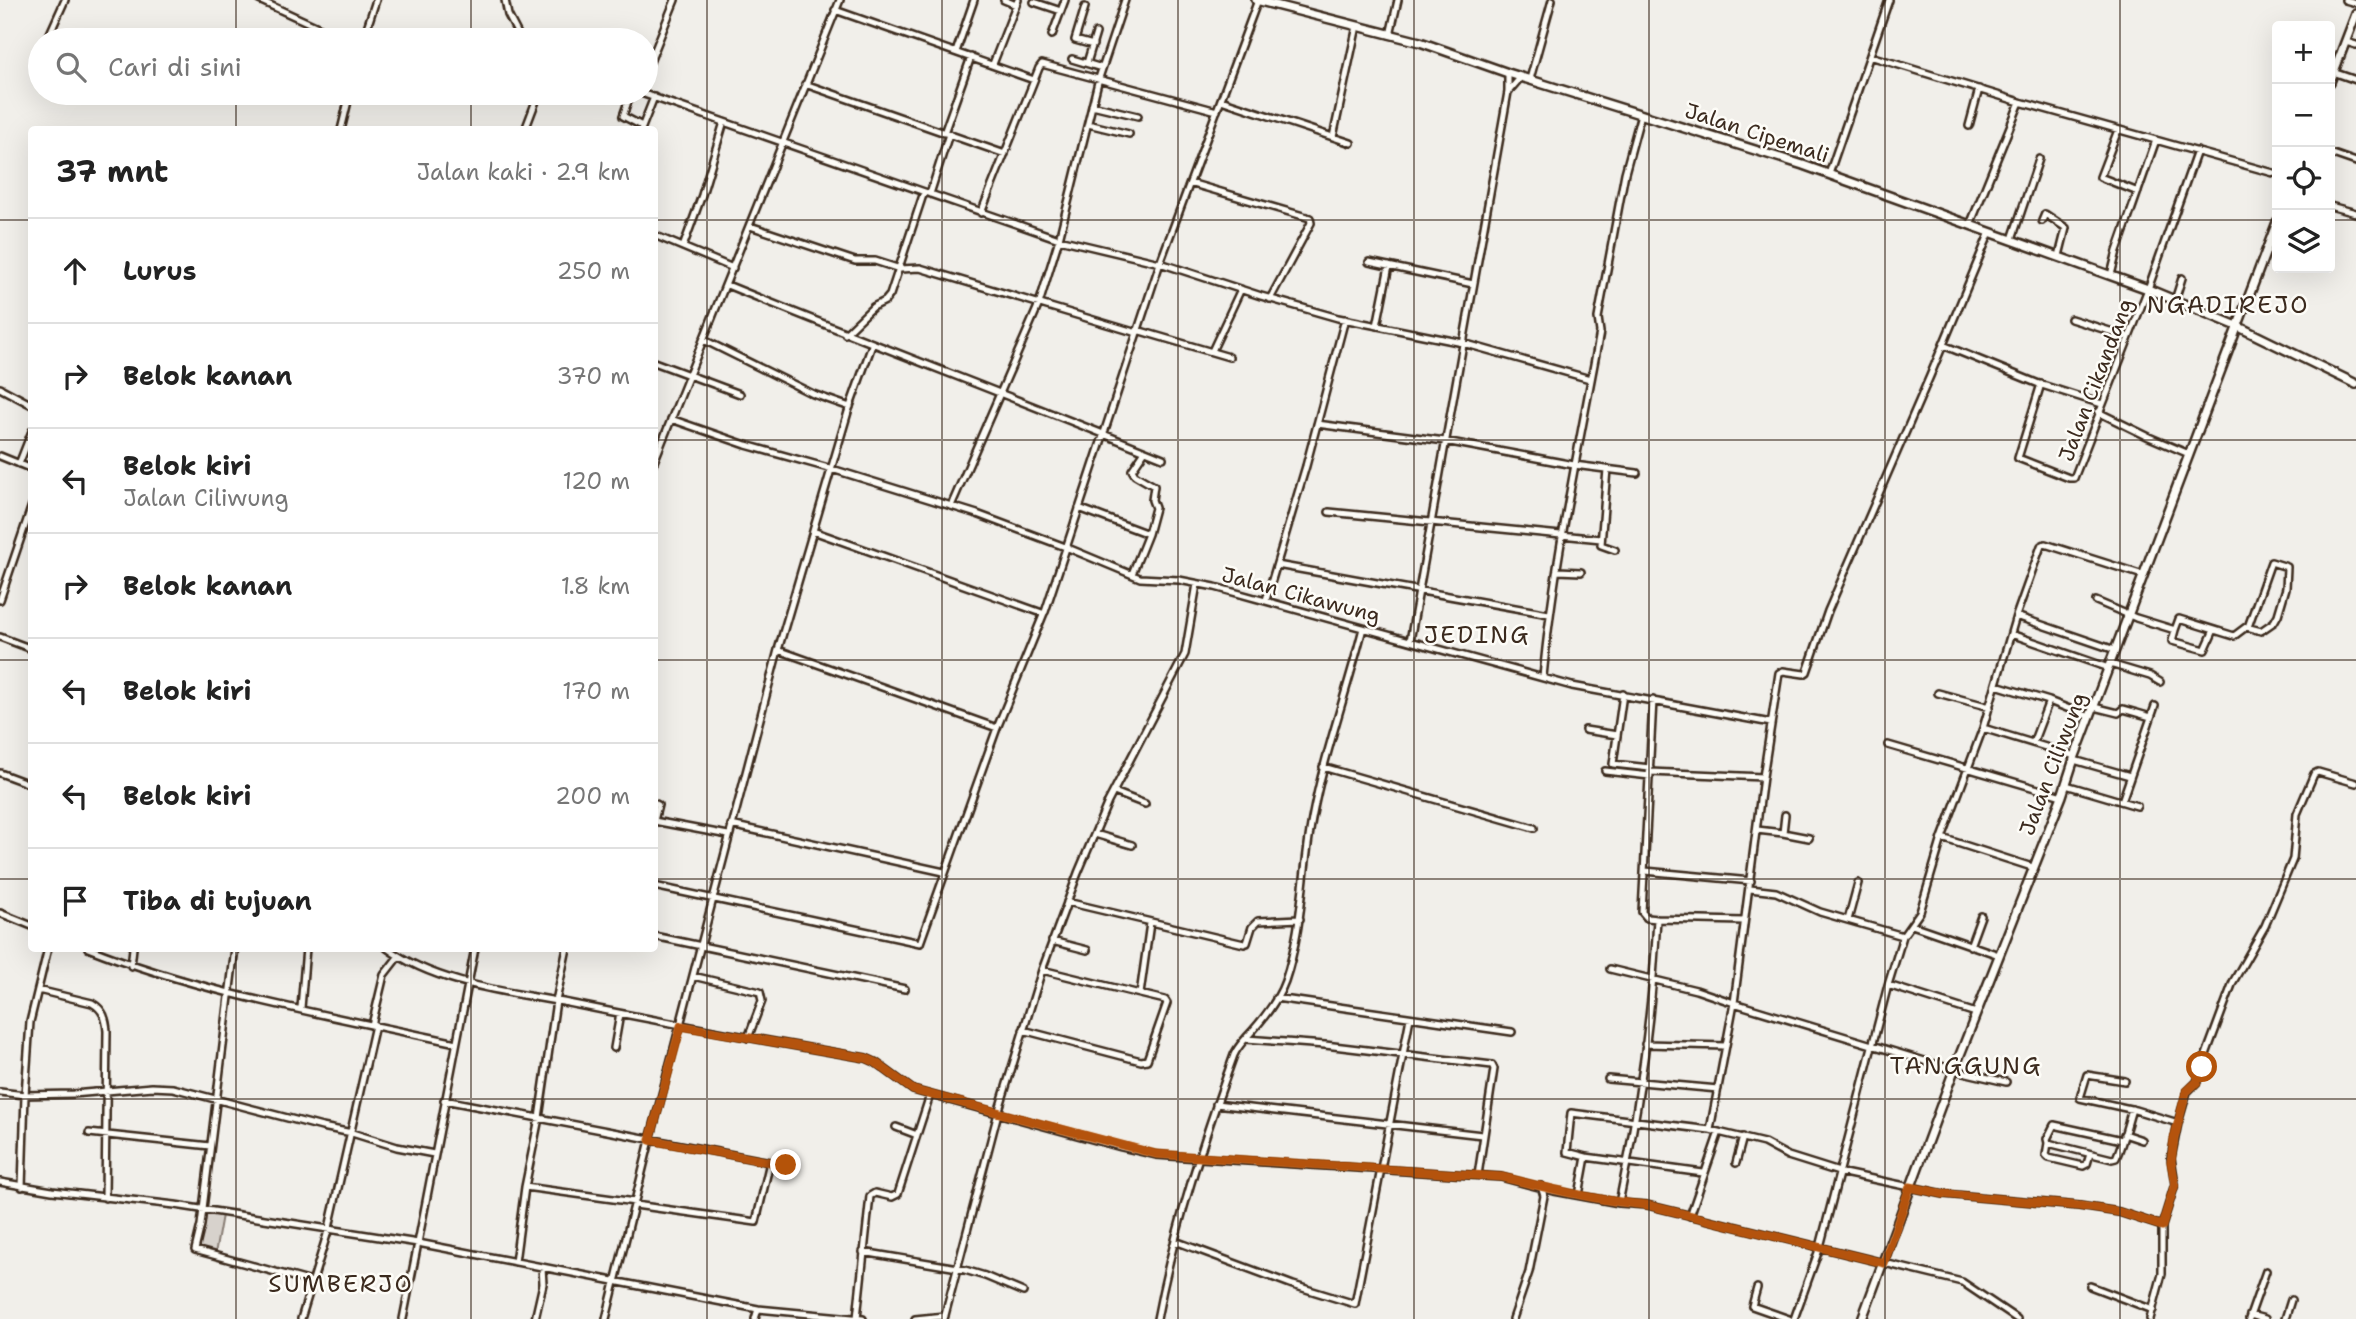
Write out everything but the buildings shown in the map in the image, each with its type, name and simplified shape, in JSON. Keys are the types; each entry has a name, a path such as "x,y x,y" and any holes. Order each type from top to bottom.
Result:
{"main road":[{"name":"Jalan Cipemali","path":"1257,0 1420,43 1829,174 2148,289 2237,326 2356,384"},
{"path":"2335,67 2356,13"},
{"name":"Jalan Ciliwung","path":"1862,1319 2272,235"}],"street":[{"path":"52,28 65,0"},
{"path":"259,0 319,28"},
{"path":"367,28 376,0"},
{"path":"658,42 675,0"},
{"path":"658,452 839,0"},
{"path":"956,52 974,0"},
{"path":"993,64 1017,2 1004,0"},
{"path":"1052,35 1065,0"},
{"path":"951,506 1039,304 1059,239 1099,78 1125,0"},
{"path":"658,887 920,943 997,728 1068,548 1160,263 1257,0"},
{"path":"1390,35 1398,0"},
{"path":"1530,79 1552,0"},
{"path":"1829,174 1889,0"},
{"path":"2345,0 2356,2"},
{"path":"505,1 515,28"},
{"path":"1034,2 1060,11"},
{"path":"1085,7 1075,40 1093,45"},
{"path":"835,10 1034,79"},
{"path":"1333,137 1357,26"},
{"path":"1087,63 1096,33"},
{"path":"2346,42 2356,45"},
{"path":"1870,56 2020,102 2272,173"},
{"path":"845,334 873,307 887,299 927,193 971,57"},
{"path":"1072,59 1102,68"},
{"path":"981,212 1038,68 1044,63 1217,111"},
{"path":"1410,641 1508,93 1508,73"},
{"path":"2335,73 2356,80"},
{"path":"1508,93 1521,76"},
{"path":"805,84 1005,154"},
{"path":"1969,126 1979,89"},
{"path":"658,98 1059,239 1160,263 1270,299 1345,319 1463,344 1590,379"},
{"path":"1221,100 1351,143"},
{"path":"1970,225 2020,102"},
{"path":"342,126 347,105"},
{"path":"527,126 534,105"},
{"path":"627,105 623,116 638,126"},
{"path":"642,126 651,105"},
{"path":"1092,105 1138,116"},
{"path":"1543,677 1549,614 1600,332 1598,318 1625,173 1641,114"},
{"path":"683,247 724,122"},
{"path":"1088,124 1129,134"},
{"path":"2119,130 2100,177 2138,192"},
{"path":"2111,275 2156,141"},
{"name":"Jalan Cikandang","path":"2041,384 2018,458 2069,478 2075,477 2148,289 2197,151"},
{"path":"2335,155 2356,162"},
{"path":"2012,239 2039,159"},
{"path":"1190,183 1310,218 1311,223 1270,299"},
{"path":"2335,207 2356,213"},
{"path":"2042,221 2045,214 2066,228 2059,256"},
{"path":"750,226 847,259 875,261 900,269 920,268 1228,357"},
{"path":"1710,1130 1734,1003 1779,673 1807,672 1832,602 1990,232"},
{"path":"658,237 733,268"},
{"path":"1369,262 1473,284"},
{"path":"1377,326 1389,266"},
{"path":"2175,300 2182,278"},
{"path":"727,285 872,345 1163,458"},
{"path":"1212,351 1241,289"},
{"path":"1265,600 1345,319"},
{"path":"2071,319 2129,337"},
{"path":"704,340 813,394 850,407"},
{"path":"606,1319 728,835 778,650 850,407 872,345"},
{"path":"1943,345 2041,384 2102,404"},
{"path":"658,363 740,394"},
{"path":"0,388 28,403"},
{"path":"2098,412 2189,454"},
{"name":"Jalan Cikawung","path":"671,419 746,445 951,506 1147,579 1174,579 1197,583 1265,600 1572,686 1771,723"},
{"path":"1317,424 1445,441 1574,465 1637,473"},
{"path":"19,464 28,441"},
{"path":"1132,574 1155,508 1155,489 1132,470 1145,451"},
{"path":"0,456 28,467"},
{"path":"1606,469 1601,539 1602,547 1615,550"},
{"path":"1079,508 1148,534"},
{"path":"1329,512 1601,539"},
{"path":"0,600 28,517"},
{"path":"813,531 1044,613"},
{"path":"1757,1288 1752,1306 1791,1319 1819,1247 1903,936 1920,912 1942,838 1983,728 2016,616 2042,545 2143,575"},
{"path":"2214,629 2206,650 2170,640 2179,617 2214,629 2234,636 2248,627 2271,562 2287,567 2286,588 2276,619 2261,631 2248,627"},
{"path":"1277,565 1549,614"},
{"path":"1558,571 1581,572"},
{"path":"915,1319 944,1318 998,1113 1042,970 1067,902 1114,792 1185,654 1197,583"},
{"path":"2096,601 2175,630"},
{"path":"2016,616 2115,650"},
{"path":"1157,1319 1175,1241 1199,1158 1234,1055 1276,998 1285,981 1300,919 1305,862 1323,767 1363,628"},
{"path":"2011,634 2109,666 2150,676 2160,682"},
{"path":"0,637 28,648"},
{"path":"778,650 997,728"},
{"path":"1996,685 2090,717"},
{"path":"1938,693 1990,707"},
{"path":"1623,694 1614,765 1650,772"},
{"path":"1653,700 1642,912 1647,918 1657,919 1744,921"},
{"path":"2033,743 2049,701"},
{"path":"2122,801 2155,706"},
{"path":"2094,707 2118,713 2123,709 2151,717"},
{"path":"1983,728 2130,776"},
{"path":"1585,730 1617,735"},
{"path":"1888,745 2062,796"},
{"path":"1323,767 1534,828"},
{"path":"1605,771 1763,776"},
{"path":"2150,1319 2163,1265 2162,1226 2175,1184 2171,1158 2186,1092 2197,1082 2233,982 2265,926 2293,859 2297,814 2314,774 2318,772 2356,783"},
{"path":"0,773 28,784"},
{"path":"2066,785 2137,806"},
{"path":"1114,792 1144,804"},
{"path":"1783,833 1785,814"},
{"path":"658,822 728,835"},
{"path":"731,825 944,872"},
{"path":"1757,830 1809,838"},
{"path":"1095,834 1132,845"},
{"path":"1942,838 2032,867"},
{"path":"1645,871 1751,881"},
{"path":"1848,920 1858,883"},
{"path":"1750,889 1776,892 1804,906 1903,936"},
{"path":"1067,902 1244,944 1258,921 1300,919"},
{"path":"0,913 28,925"},
{"path":"1970,946 1981,916"},
{"path":"1619,1203 1642,1082 1657,919"},
{"path":"1140,994 1150,923"},
{"path":"1912,925 1998,955"},
{"path":"658,937 905,989"},
{"path":"1052,941 1087,950"},
{"path":"22,1187 30,1022 47,952"},
{"path":"98,952 131,965 228,992 456,1043"},
{"path":"131,965 132,952"},
{"path":"234,952 195,1250 312,1282"},
{"path":"301,1009 306,952"},
{"path":"392,952 423,970 470,983 681,1026 866,1058 908,1088 1121,1147 1199,1158 1502,1177 1554,1191 1619,1203 1647,1205 1966,1284 2017,1319"},
{"path":"402,1319 474,952"},
{"path":"514,1262 556,1001 567,952"},
{"path":"300,1319 329,1228 352,1133 384,975 399,958"},
{"path":"1610,969 1653,979 1954,1070 2006,1082"},
{"path":"1023,1030 1141,1061 1147,1060 1167,1003 1165,1000 1042,970"},
{"path":"693,976 760,992 762,1001 748,1038"},
{"path":"1888,985 1976,1013"},
{"path":"38,990 92,1003 103,1012 107,1031 105,1198"},
{"path":"1276,998 1513,1032"},
{"path":"614,1048 620,1014"},
{"path":"1175,1241 1301,1288 1354,1304 1366,1257 1410,1018"},
{"path":"1246,1040 1403,1054 1494,1066 1478,1175"},
{"path":"1645,1044 1726,1046"},
{"path":"2125,1081 2087,1075 2080,1098 2132,1109 2178,1123"},
{"path":"1608,1079 1718,1089"},
{"path":"0,1092 25,1096 150,1087 184,1090 397,1147 434,1154"},
{"path":"0,1182 329,1228 758,1309 860,1318 863,1252 871,1194 898,1194 930,1095"},
{"path":"444,1100 786,1165"},
{"path":"1216,1104 1482,1135"},
{"path":"2048,1143 2116,1158 2132,1109"},
{"path":"1703,1173 1567,1153 1571,1113 1710,1130 1743,1137 1764,1143 1788,1156 1839,1172 1944,1194 2119,1212 2162,1226"},
{"path":"2090,1154 2087,1164 2083,1166 2049,1158 2046,1155 2047,1139 2054,1125 2142,1140"},
{"path":"895,1127 917,1135"},
{"path":"1690,1216 1718,1132"},
{"path":"89,1133 210,1146"},
{"path":"1736,1163 1743,1137"},
{"path":"1579,1195 1586,1157"},
{"path":"525,1186 756,1222 770,1162"},
{"path":"1513,1319 1528,1279 1544,1196 1541,1186"},
{"path":"1544,1196 1554,1191"},
{"path":"863,1252 958,1268 1023,1292"},
{"path":"536,1319 543,1284 542,1267"},
{"path":"2265,1319 2249,1317 2266,1271"},
{"path":"2090,1286 2153,1310"},
{"path":"2285,1319 2291,1300"},
{"path":"755,1319 758,1309"}],"shaded area":[{"path":"202,1211 222,1215 215,1254 197,1249"}],"district":[{"name":"NGADIREJO","path":"2228,305"},
{"name":"JEDING","path":"1477,635"},
{"name":"TANGGUNG","path":"1966,1066"},
{"name":"SUMBERJO","path":"341,1284"}],"route":[{"path":"786,1165 650,1140 681,1026 866,1058 913,1090 1121,1147 1156,1154 1502,1177 1554,1191 1619,1203 1647,1205 1884,1263 1910,1187 1944,1194 2119,1212 2162,1226 2175,1184 2171,1162 2174,1139 2186,1092 2195,1086 2202,1067"}]}
